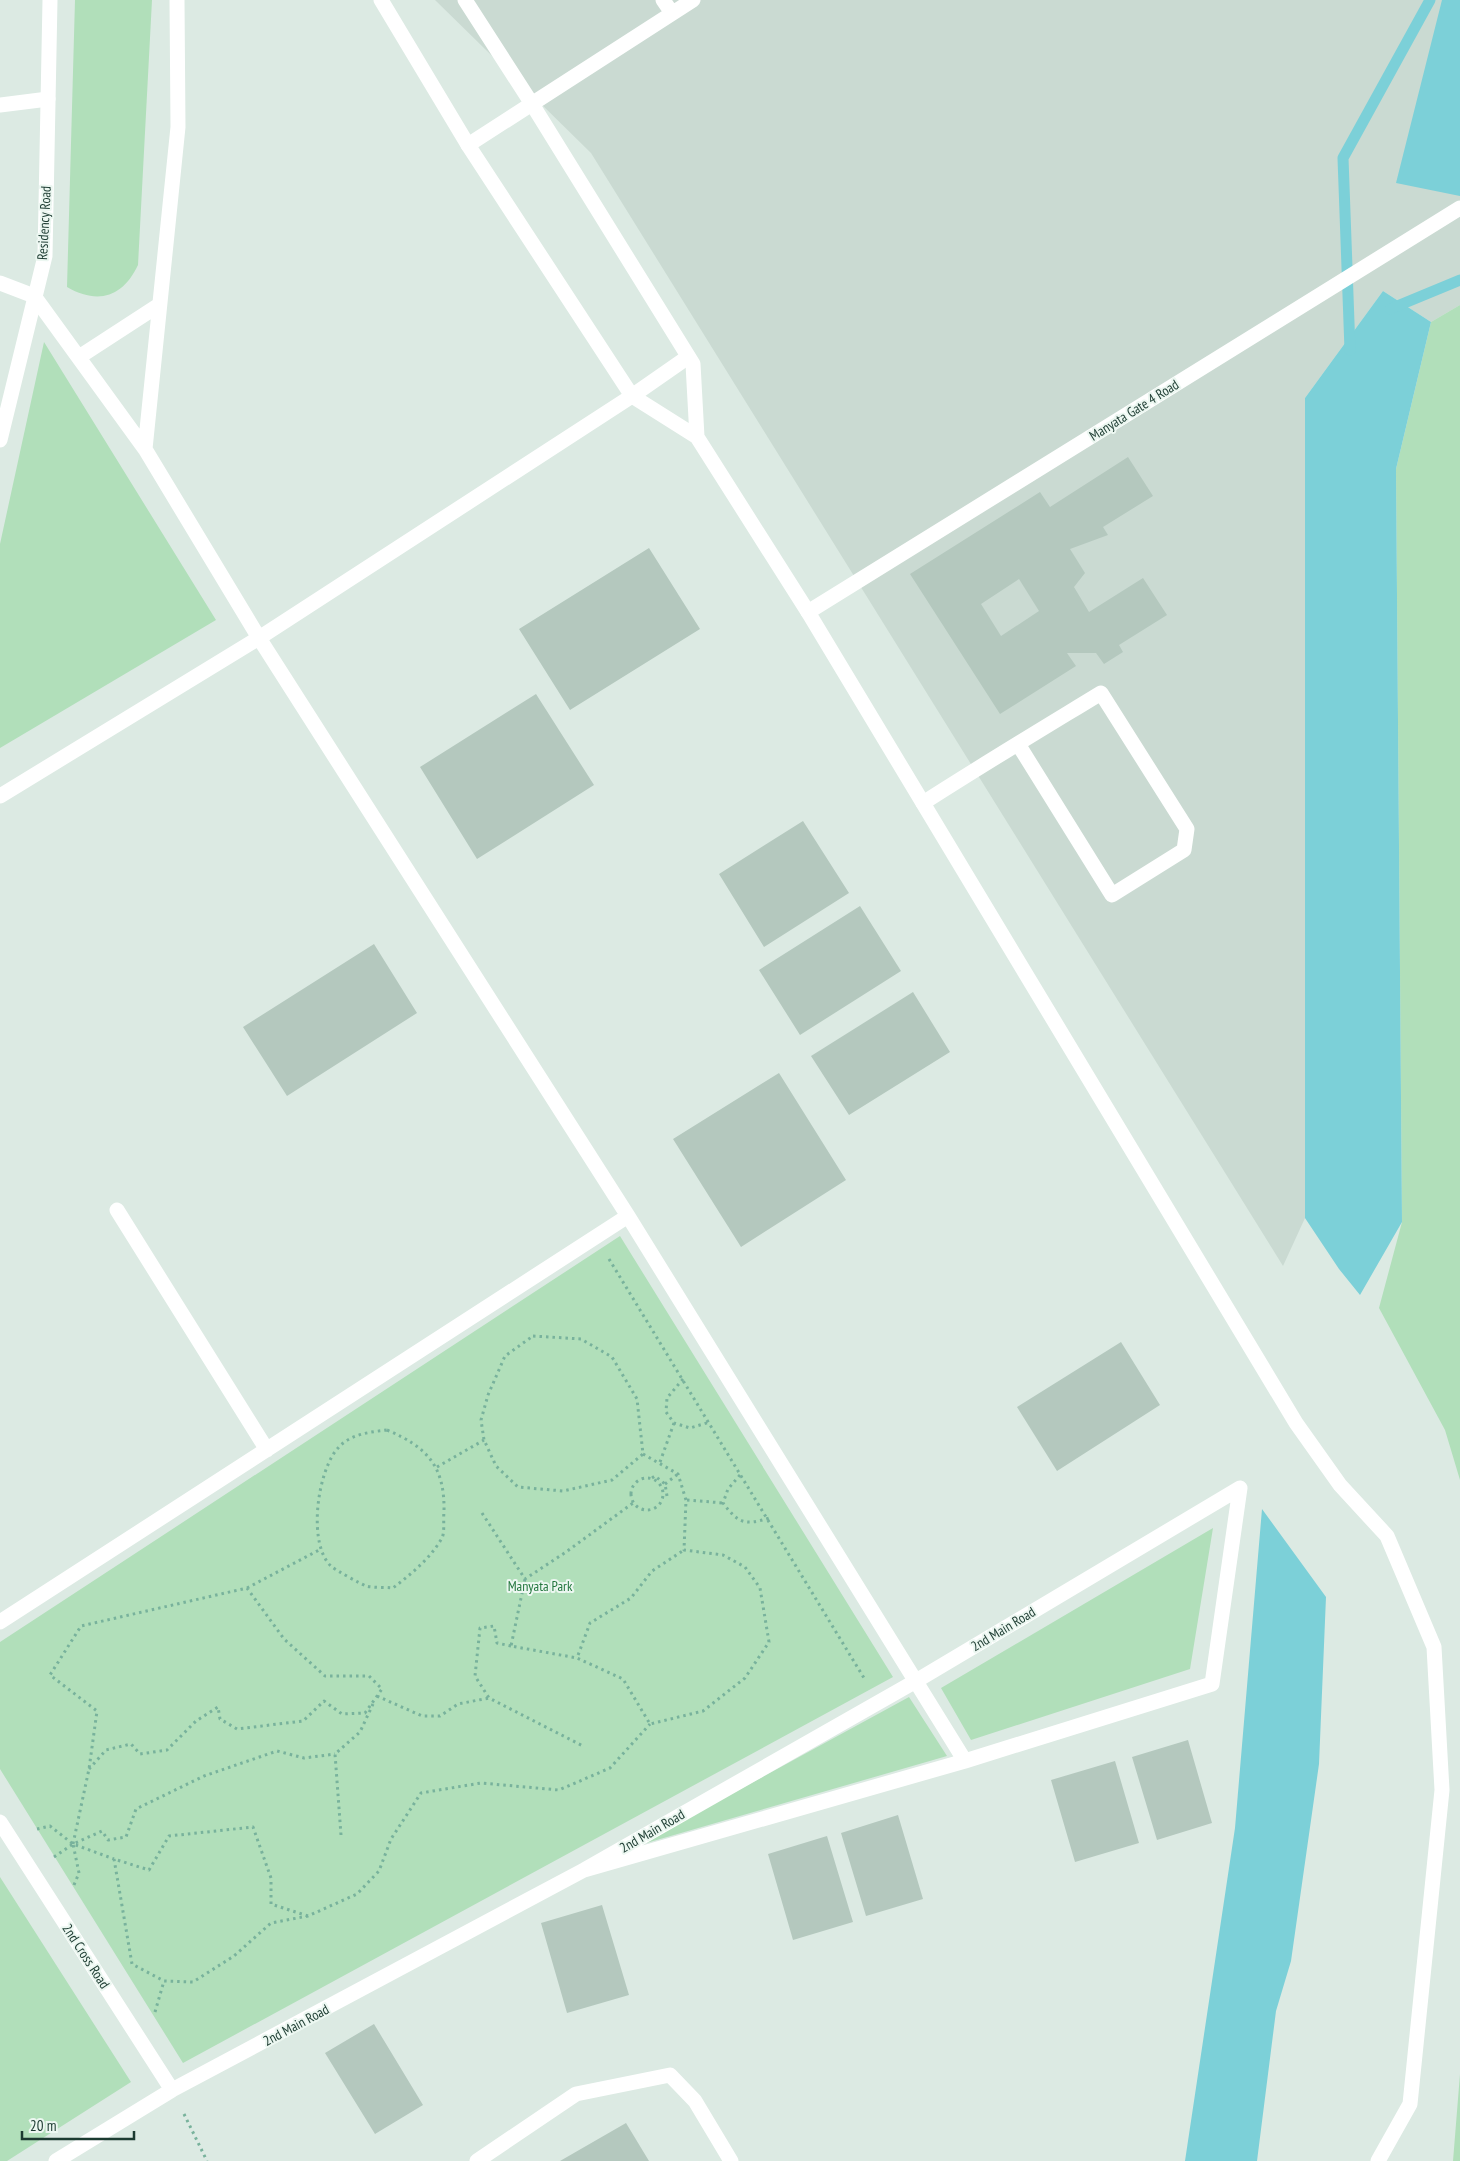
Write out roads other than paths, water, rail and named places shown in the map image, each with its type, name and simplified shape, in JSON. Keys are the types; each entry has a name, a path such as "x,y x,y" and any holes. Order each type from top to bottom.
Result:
{"street":[{"name":"Residency Road","path":"0,440 45,256 50,0"},
{"path":"145,449 178,126 178,0"},
{"path":"381,0 468,144 632,396 696,437 808,612 1296,1423 1340,1484 1387,1536 1434,1647 1442,1790 1410,2104 1378,2161"},
{"path":"464,0 532,104 693,364 696,437"},
{"path":"664,0 672,13"},
{"path":"468,144 693,0"},
{"path":"0,105 48,99"},
{"name":"Manyata Gate 4 Road","path":"808,612 1460,208"},
{"path":"0,283 34,296 145,449 259,638 628,1216 965,1762 584,1870"},
{"path":"79,357 159,305"},
{"path":"0,796 259,638 632,396 688,357"},
{"path":"924,804 1018,744 1101,693 1187,829 1184,850 1112,895 1018,744"},
{"path":"117,1210 267,1450"},
{"path":"0,1622 628,1216"},
{"name":"2nd Main Road","path":"56,2161 172,2090 584,1870 916,1681 1240,1488 1212,1684 965,1762"},
{"name":"2nd Cross Road","path":"0,1822 172,2090"},
{"path":"477,2161 576,2094 670,2075 695,2100 731,2161"}],"water":[{"path":"1442,0 1460,0 1460,196 1396,183"},
{"path":"1383,291 1431,322 1396,469 1402,1222 1360,1295 1339,1269 1305,1218 1305,398"},
{"path":"1262,1509 1326,1597 1319,1764 1291,1961 1276,2011 1257,2161 1185,2161 1235,1828"}],"waterway":[{"path":"1350,350 1343,158 1430,0"},
{"path":"1390,309 1460,280"}],"park label":[{"name":"Manyata Park","path":"540,1586"}]}
